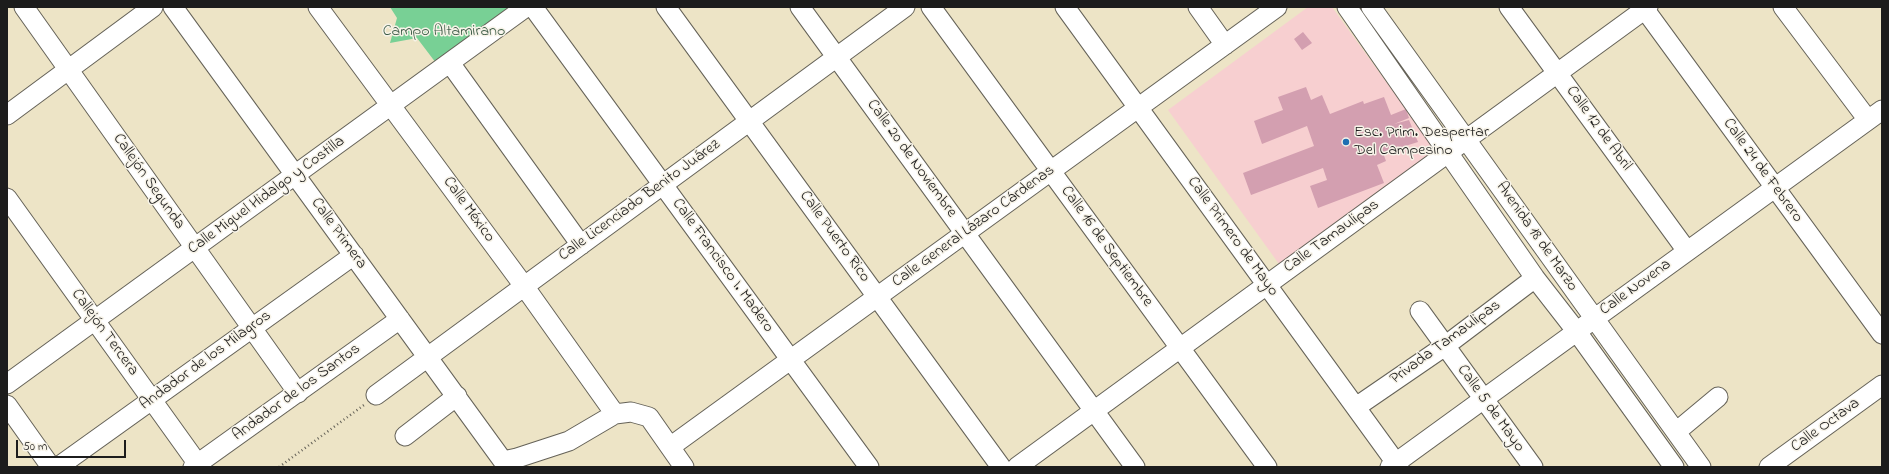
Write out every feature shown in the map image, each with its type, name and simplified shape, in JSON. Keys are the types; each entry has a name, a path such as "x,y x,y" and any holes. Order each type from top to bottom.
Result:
{"street":[{"name":"Callejón Segunda","path":"24,7 298,393"},
{"path":"7,115 153,7"},
{"name":"Calle Primera","path":"173,7 503,461 569,441 615,414"},
{"name":"Calle México","path":"318,7 524,286 615,414"},
{"name":"Calle Miguel Hidalgo y Costilla","path":"7,384 526,7"},
{"name":"Calle Francisco I. Madero","path":"533,7 869,467"},
{"name":"Calle Puerto Rico","path":"666,7 1001,467"},
{"name":"Calle 20 de Noviembre","path":"800,7 1135,467"},
{"name":"Calle Licenciado Benito Juárez","path":"376,395 905,7"},
{"name":"Calle 16 de Septiembre","path":"931,7 1266,467"},
{"name":"Calle Primero de Mayo","path":"1065,7 1356,407 1395,466"},
{"path":"1198,7 1225,45"},
{"name":"Calle General Lázaro Cárdenas","path":"670,447 1277,7"},
{"name":"Avenida 18 de Marzo","path":"1347,7 1535,278 1577,332 1674,467"},
{"name":"Avenida 18 de Marzo","path":"1371,7 1701,467"},
{"name":"Calle 12 de Abril","path":"1509,7 1687,251"},
{"path":"1783,7 1875,115"},
{"name":"Calle Tamaulipas","path":"1017,467 1645,8"},
{"name":"Calle 24 de Febrero","path":"1645,8 1882,334"},
{"path":"450,63 581,245"},
{"name":"Calle Novena","path":"1395,466 1484,399 1875,115"},
{"name":"Callejón Tercera","path":"7,198 152,399 197,466"},
{"name":"Andador de los Milagros","path":"58,467 354,255"},
{"name":"Privada Tamaulipas","path":"1356,407 1444,346 1535,278"},
{"name":"Calle 5 de Mayo","path":"1420,311 1533,467"},
{"name":"Andador de los Santos","path":"197,466 400,318"},
{"name":"Calle Octava","path":"1769,467 1882,385"},
{"path":"405,436 457,396"},
{"path":"1676,432 1718,397"},
{"path":"7,405 51,467"},
{"path":"615,414 632,412 649,417 684,467"}],"path":[{"path":"279,467 376,395"}],"shaded area":[{"path":"1308,7 1332,7 1437,152 1279,264 1168,110"}],"green space":[{"name":"Campo Altamirano","path":"390,7 520,7 439,67 417,38 390,43 397,18"}],"building":[{"path":"1303,32 1312,43 1302,50 1294,39"},
{"path":"1306,87 1311,100 1322,95 1330,114 1363,101 1364,104 1384,97 1391,115 1406,109 1409,118 1394,124 1409,120 1418,142 1383,153 1386,161 1377,165 1384,183 1318,208 1310,186 1327,180 1323,168 1251,195 1243,173 1314,146 1307,126 1262,144 1254,121 1283,110 1278,97"}],"place":[{"name":"Esc. Prim. Despertar Del Campesino","path":"1346,142"}]}
